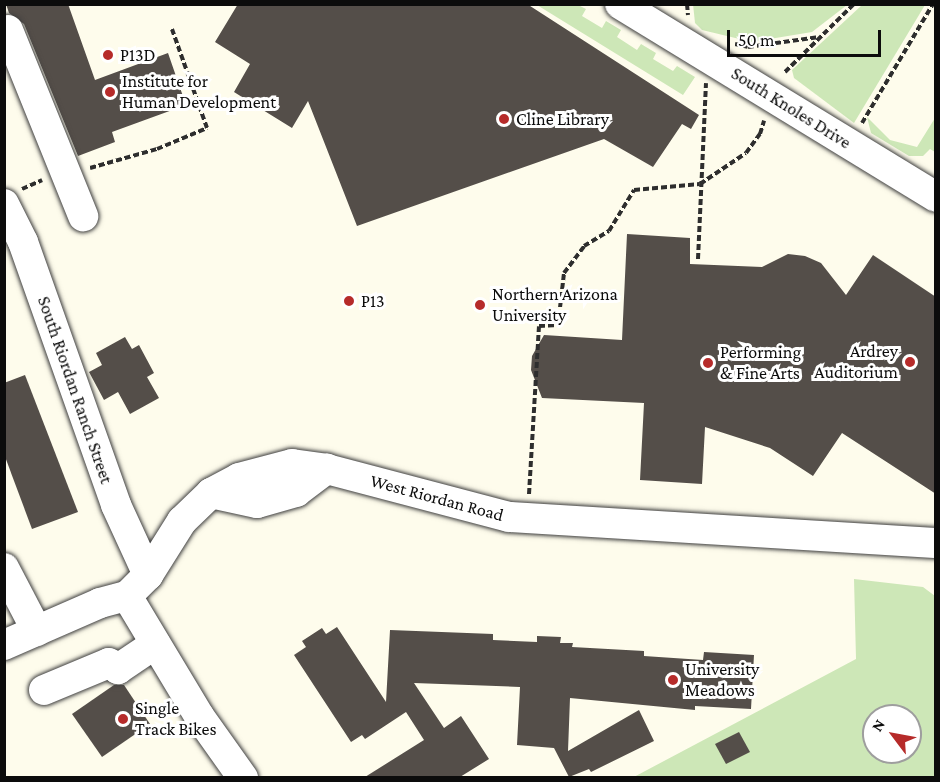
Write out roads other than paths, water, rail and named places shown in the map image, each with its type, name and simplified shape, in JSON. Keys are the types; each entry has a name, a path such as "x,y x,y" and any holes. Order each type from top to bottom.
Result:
{"street":[{"name":"South Knoles Drive","path":"620,4 661,15 934,192"},
{"path":"8,30 83,216"},
{"name":"South Riordan Ranch Street","path":"9,198 22,242 116,505 148,575"},
{"name":"West Riordan Road","path":"4,645 100,603 127,596 148,575 182,521 211,493 239,478 280,466 327,469 509,517 936,543"},
{"path":"4,568 37,631"},
{"path":"127,596 199,716 243,777"},
{"path":"44,690 109,663 122,676 155,644"}],"place":[{"name":"P13D","path":"108,55"},
{"name":"Institute for Human Development","path":"110,92"},
{"name":"Cline Library","path":"504,119"},
{"name":"P13","path":"349,301"},
{"name":"Northern Arizona University","path":"480,305"},
{"name":"Ardrey Auditorium","path":"910,362"},
{"name":"Performing & Fine Arts","path":"708,363"},
{"name":"University Meadows","path":"673,680"},
{"name":"Single Track Bikes","path":"123,719"}]}
